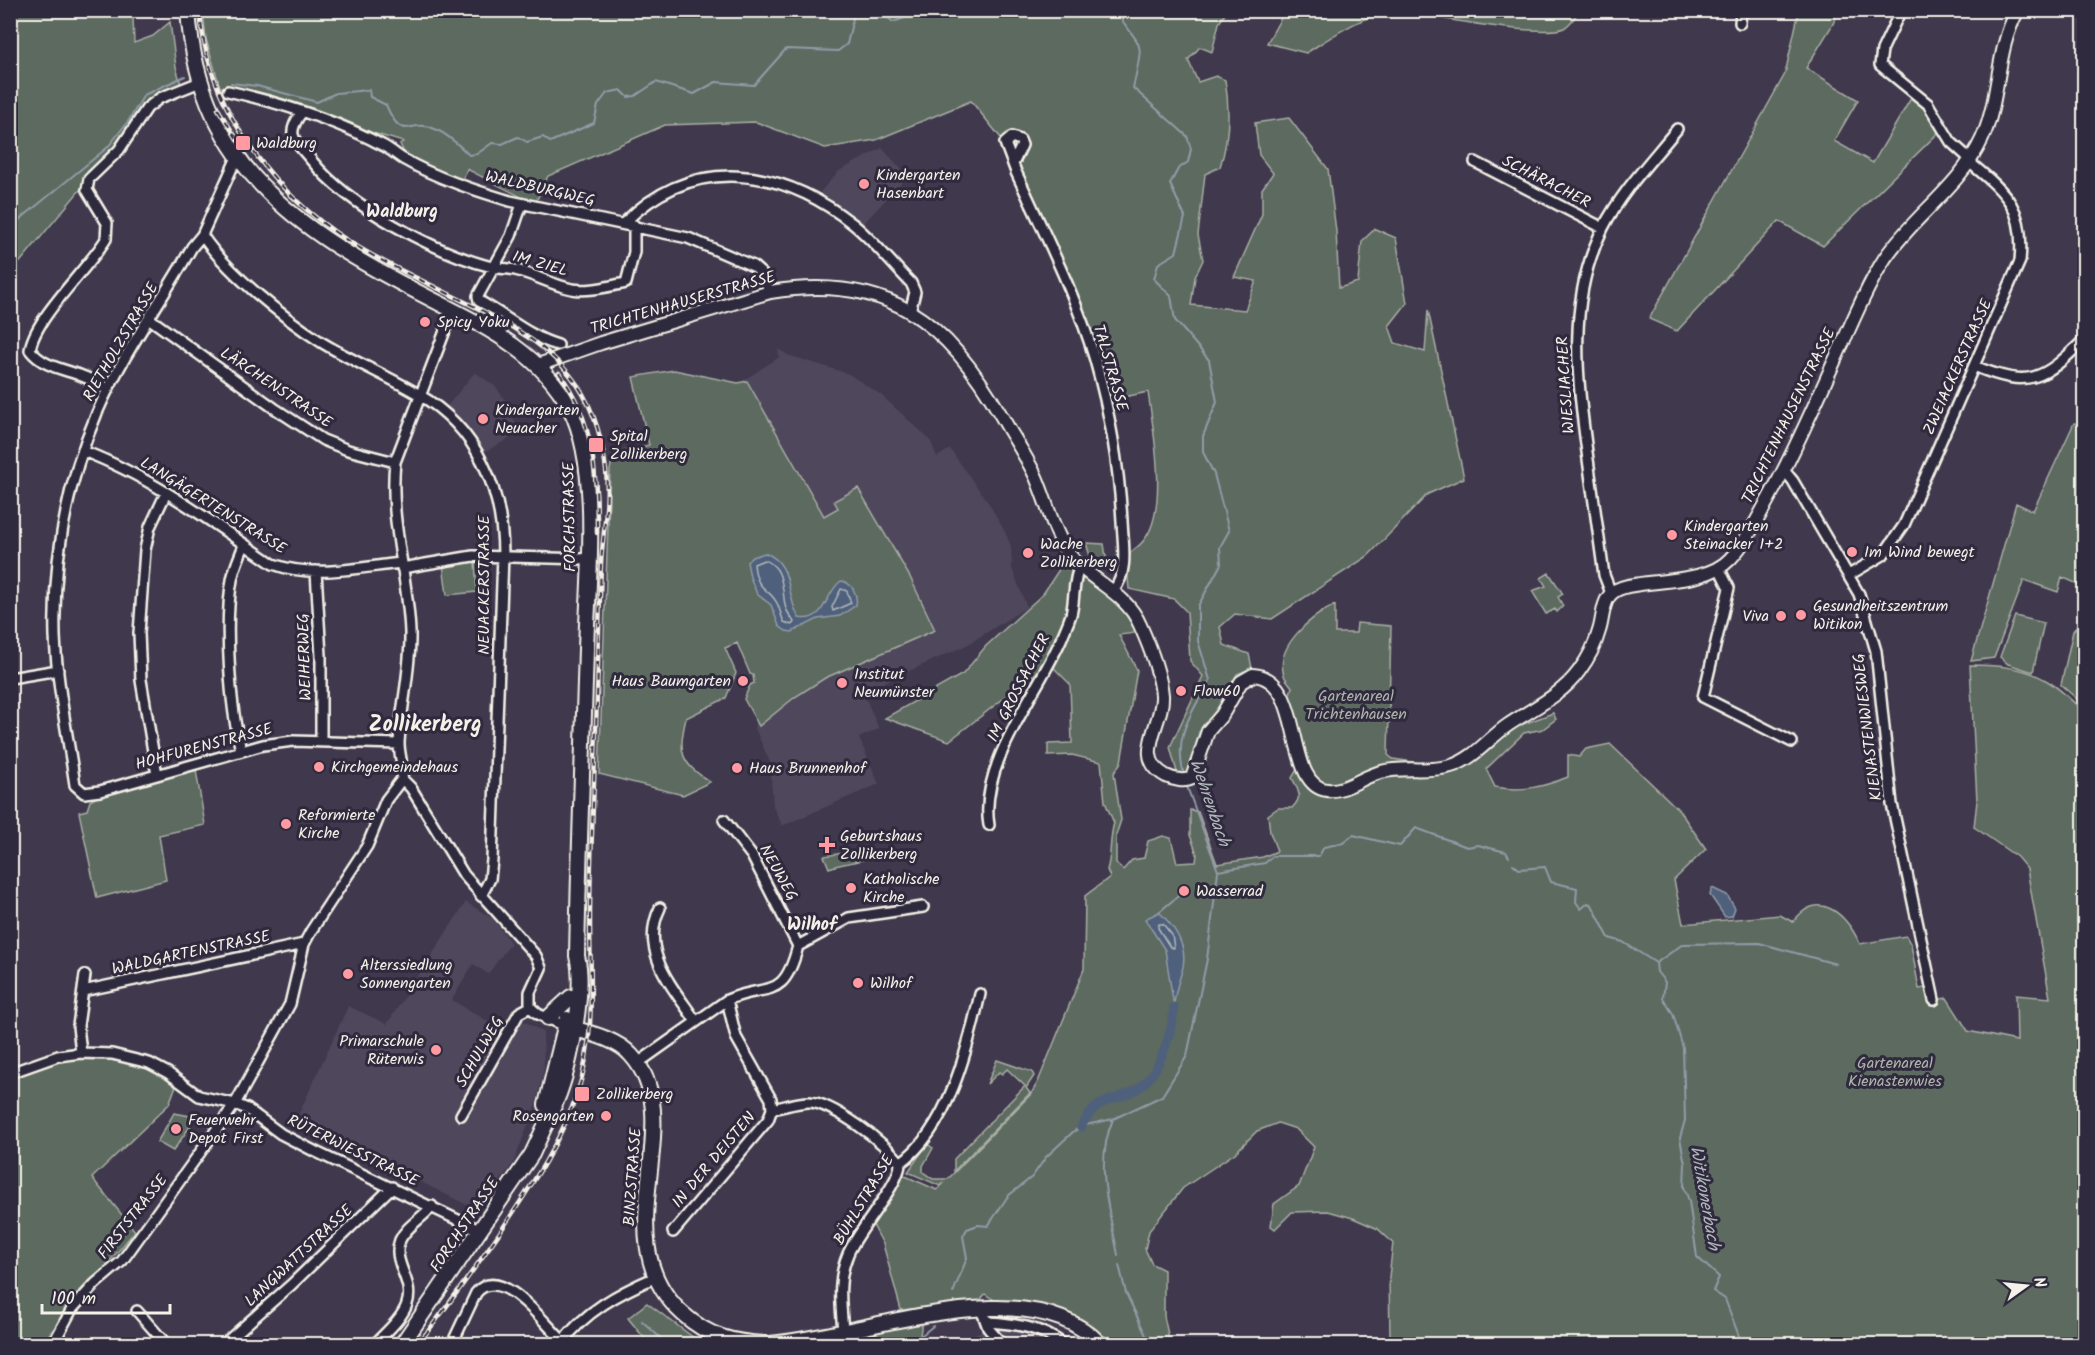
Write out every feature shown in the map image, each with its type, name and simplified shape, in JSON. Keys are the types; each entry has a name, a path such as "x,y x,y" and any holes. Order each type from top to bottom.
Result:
{"main road":[{"name":"FORCHSTRASSE","path":"188,10 200,82 217,126 237,157 300,220 333,246 501,337 538,365 569,406 583,445 589,484 577,956 581,971 569,1027 545,1109 546,1119 532,1154 402,1344"},
{"name":"FORCHSTRASSE","path":"569,1027 574,965 577,956"},
{"path":"548,1018 571,997"},
{"name":"BINZSTRASSE","path":"569,1027 623,1047 638,1063 649,1087 652,1106 645,1232 656,1277 676,1307 702,1329 718,1338 768,1344 795,1343 928,1313 1035,1312 1064,1320 1088,1333 1100,1344"}],"street":[{"path":"1740,23 1741,10"},
{"name":"ZWEIACKERSTRASSE","path":"1848,575 1883,555 1896,540 2020,261 2022,234 2018,216 2010,199 1951,141 1928,104 1880,65 1882,50 1901,10"},
{"name":"TRICHTENHAUSENSTRASSE","path":"1611,592 1623,587 1700,576 1719,568 1729,560 1748,536 1784,470 1878,269 1904,233 1942,195 1970,161 1988,126 2004,43 2018,10"},
{"path":"108,390 82,375 62,371 39,359 30,350 31,343 44,321 106,239 107,223 87,190 89,179 119,150 152,102 200,82"},
{"name":"WALDBURGWEG","path":"228,91 275,102 302,112 384,146 404,160 450,181 522,204 629,224 688,238 736,256 762,274 770,292"},
{"name":"IM ZIEL","path":"302,112 293,123 292,135 320,171 350,197 375,214 429,242 494,268 516,270 572,289 586,290 626,283 634,252 629,224"},
{"name":"WIESLIACHER","path":"1611,592 1604,575 1600,552 1576,349 1581,292 1590,259 1603,228 1632,182 1677,129"},
{"name":"RIETHOLZSTRASSE","path":"91,793 78,790 75,785 58,670 55,616 57,568 67,504 83,451 108,390 192,247 202,235 237,157"},
{"name":"SCHÄRACHER","path":"1475,162 1603,228"},
{"name":"TALSTRASSE","path":"1012,164 1075,304 1106,401 1116,457 1123,534 1124,571 1113,591"},
{"path":"629,224 660,193 685,182 716,176 749,176 783,183 814,198 854,225 911,283 915,292 910,312"},
{"name":"IM ZIEL","path":"522,204 511,236 478,296 479,301 510,318 543,341 558,345"},
{"name":"NEUACKERSTRASSE","path":"202,235 221,261 322,342 419,394 443,411 461,428 488,471 502,520 503,555 492,860 490,879 482,896"},
{"name":"TRICHTENHAUSERSTRASSE","path":"538,365 601,343 770,292 814,287 847,290 872,295 910,312 944,337 970,365 1034,474 1064,547 1080,565 1129,605 1140,624 1162,693 1162,705 1150,744 1149,758 1158,771 1183,780 1195,773 1200,752 1209,731 1241,682 1253,675 1265,677 1274,685 1293,726 1304,770 1309,780 1322,789 1341,788 1380,772 1441,768 1459,763 1506,726 1552,698 1573,679 1595,643 1604,606 1611,592"},
{"path":"453,310 419,394 395,462 393,488 410,632 409,675 399,744 404,767 402,779 411,788 449,854 540,963 538,979 530,992 530,1007 537,1014 569,1027"},
{"name":"LÄRCHENSTRASSE","path":"150,319 274,408 323,440 348,450 395,462"},
{"path":"1974,366 2002,378 2028,378 2046,374 2085,340"},
{"name":"LANGÄGERTENSTRASSE","path":"83,451 126,469 273,564 291,570 316,571 402,565 461,556 503,555 588,559"},
{"name":"KIENASTENWIESWEG","path":"1784,470 1859,594 1876,651 1892,804 1934,1000"},
{"path":"157,775 141,680 139,633 145,550 150,527 166,493"},
{"path":"241,750 232,695 230,626 232,580 244,545"},
{"name":"IM GROSSACHER","path":"989,825 990,796 1000,760 1028,698 1062,639 1072,611 1074,579 1080,565"},
{"path":"1719,568 1729,588 1703,697 1792,742"},
{"name":"WEIHERWEG","path":"316,571 321,656 321,741"},
{"path":"10,678 58,670"},
{"name":"HOHFURENSTRASSE","path":"91,793 241,750 293,741 399,744"},
{"name":"FIRSTSTRASSE","path":"52,1344 72,1309 94,1284 122,1261 235,1104 290,1004 304,944 367,846 386,800 402,779"},
{"name":"NEUWEG","path":"724,820 752,856 798,946"},
{"path":"638,1063 695,1020 727,1000 741,994 759,993 776,986 794,965 798,946 811,941 849,918 923,907"},
{"path":"660,908 653,926 652,942 656,958 695,1020"},
{"name":"WALDGARTENSTRASSE","path":"83,991 304,944"},
{"path":"81,1053 78,1026 85,975"},
{"name":"BÜHLSTRASSE","path":"843,1332 839,1286 842,1270 859,1233 897,1177 900,1163 913,1153 936,1120 951,1090 967,1048 980,994"},
{"path":"727,1000 736,1037 771,1099 772,1109"},
{"name":"SCHULWEG","path":"461,1115 519,1013 530,1007"},
{"name":"RÜTERWIESSTRASSE","path":"10,1073 58,1056 81,1053 112,1054 149,1063 168,1073 199,1096 235,1104 314,1151 481,1231"},
{"name":"IN DER DEISTEN","path":"673,1232 768,1120 772,1109 809,1102 828,1107 873,1139 900,1163"},
{"name":"LANGWATTSTRASSE","path":"224,1344 291,1285 392,1187"},
{"path":"375,1344 408,1302 409,1289 398,1254 399,1243 406,1231 432,1206"},
{"path":"452,1344 476,1293 487,1284 498,1285 518,1295 563,1344 588,1316 608,1300 656,1277"},
{"path":"137,1311 166,1344"},
{"path":"983,1312 988,1328 1002,1344"},
{"path":"983,1312 989,1322 1017,1324 1036,1329 1063,1344"}],"shaded area":[{"name":"Kindergarten Hasenbart","path":"882,148 908,176 862,225 820,192 839,171"},
{"name":"Spital Zollikerberg","path":"778,349 788,355 849,374 881,395 923,433 931,442 937,457 950,449 990,505 1005,532 1011,546 1012,568 1027,607 967,645 863,692 879,729 859,738 879,784 782,826 773,806 770,763 754,726 773,687 613,454 649,445 633,377 735,386 779,357"},
{"name":"Kindergarten Neuacher","path":"475,372 496,387 507,403 520,433 479,455 443,411"},
{"name":"Primarschule Rüterwis","path":"466,902 493,919 511,943 488,974 473,964 452,1000 508,1033 517,1017 543,1032 544,1068 536,1104 513,1164 477,1210 296,1120 348,1006 387,1024"},
{"path":"995,1326 1019,1327 1059,1344 955,1344 963,1338"}],"green space":[{"path":"11,11 136,11 133,18 134,43 153,36 170,22 176,67 182,88 143,114 11,273"},
{"path":"203,11 1227,11 1219,23 1212,52 1200,47 1188,60 1198,82 1216,76 1225,80 1228,102 1227,135 1220,167 1205,174 1198,235 1203,260 1195,277 1191,305 1245,310 1256,281 1234,277 1262,214 1262,189 1273,173 1259,155 1255,123 1289,118 1328,169 1336,231 1339,288 1358,282 1362,241 1375,229 1396,238 1407,303 1389,326 1395,343 1425,352 1428,310 1464,478 1428,494 1368,556 1272,619 1235,614 1220,627 1224,645 1249,654 1252,668 1237,674 1224,700 1199,732 1189,774 1177,772 1170,747 1203,676 1190,661 1187,612 1174,599 1129,589 1126,556 1144,540 1152,526 1156,509 1158,489 1156,447 1148,392 1110,400 1087,336 1005,143 971,101 876,140 825,148 756,122 665,125 548,176 535,204 467,169 462,182 406,157 400,144 403,142 220,87 206,39"},
{"path":"1278,11 1393,11 1359,22 1306,53 1267,43 1282,16"},
{"path":"1400,11 1579,11 1564,28 1532,30"},
{"path":"1799,11 1838,11 1833,24 1806,68 1858,100 1834,141 1873,163 1914,93 1926,106 1940,131 1823,246 1779,221 1677,331 1649,319 1785,74"},
{"path":"674,370 738,383 747,381 824,516 838,508 834,501 858,488 910,577 935,630 825,678 795,697 759,726 744,699 750,685 754,683 753,675 750,674 737,643 725,648 736,673 726,698 686,718 682,740 687,762 710,782 683,795 599,774 610,470 613,454 649,445 633,377"},
{"path":"2074,423 2084,425 2084,608 2078,606 2080,585 2062,577 2058,592 2024,580 1994,658 1971,661 2016,503 2033,511"},
{"path":"1086,543 1104,544 1106,557 1114,568 1097,565 1090,556"},
{"path":"1069,554 1123,599 1143,632 1119,635 1137,670 1121,762 1114,773 1121,820 1116,835 1116,863 1123,870 1132,860 1144,858 1148,841 1163,836 1171,838 1177,863 1196,862 1197,854 1190,835 1190,810 1198,812 1217,864 1263,857 1277,851 1270,832 1268,815 1278,808 1292,808 1298,800 1299,794 1292,778 1306,754 1289,697 1292,687 1286,680 1282,664 1290,643 1298,633 1316,616 1335,605 1335,633 1356,633 1357,623 1391,626 1388,755 1393,759 1461,769 1518,726 1553,713 1556,719 1543,729 1524,733 1486,769 1495,787 1523,789 1559,781 1568,777 1568,755 1579,757 1586,749 1610,744 1679,810 1706,849 1674,880 1683,924 1780,915 1793,922 1812,907 1822,906 1831,909 1847,923 1860,944 1906,936 1911,945 1919,989 1931,987 1934,1000 1947,998 1968,1031 2017,1041 2016,995 2050,998 2027,869 2017,857 1974,827 1977,801 1970,665 2000,666 2021,670 2040,677 2058,689 2084,712 2084,1344 1405,1342 1390,1336 1389,1277 1393,1243 1378,1229 1353,1218 1328,1211 1292,1212 1275,1229 1271,1226 1274,1204 1299,1186 1314,1147 1296,1129 1278,1123 1257,1131 1235,1153 1183,1188 1149,1231 1145,1249 1152,1264 1164,1270 1164,1316 1170,1344 1107,1344 1079,1321 1005,1305 985,1294 979,1302 901,1310 883,1244 873,1225 903,1175 937,1190 944,1183 940,1186 908,1172 927,1144 933,1148 923,1166 923,1172 933,1179 948,1179 1031,1094 1084,969 1085,896 1110,877 1107,870 1114,823 1105,802 1101,762 1072,755 1048,756 1048,744 1072,743 1070,684 1049,663 949,741 885,718 963,674 986,646 1043,594"},
{"path":"475,561 477,592 447,595 443,564"},
{"path":"1549,573 1563,594 1558,597 1563,606 1557,612 1555,609 1546,614 1532,591 1546,586 1541,578"},
{"path":"2015,616 2044,623 2033,672 2008,664 2000,657"},
{"path":"2079,623 2084,623 2084,705 2061,685 2073,631"},
{"path":"196,770 205,825 159,835 166,880 97,898 79,812 87,810 90,801 97,797"},
{"path":"863,850 868,858 829,868 824,856"},
{"path":"81,1053 149,1063 177,1083 169,1104 92,1178 135,1231 41,1344 11,1344 10,1073"},
{"path":"997,1060 1032,1072 1034,1076 1026,1088 1030,1093 954,1171 954,1159 1025,1086 1007,1069 1002,1074 999,1072 987,1084"},
{"name":"Feuerwehr Depot First","path":"174,1113 190,1116 191,1125 173,1151 157,1142"},
{"path":"647,1303 701,1343 712,1344 649,1344 628,1318"},
{"path":"922,1320 919,1344 818,1344"}],"water":[{"path":"765,553 781,565 799,618 815,616 841,581 853,590 856,605 840,616 818,619 792,632 786,631 779,626 771,605 757,594 750,577 747,562 752,557"},
{"path":"1712,888 1727,895 1735,908 1732,916 1725,917 1710,895"},
{"path":"1159,912 1175,931 1184,954 1174,1007 1165,950 1145,919"}],"waterway":[{"path":"231,83 257,86 317,102 336,93 369,90 370,97 386,105 397,124 407,128 426,126 435,129 449,137 469,155 477,154 492,143 502,144 518,137 527,142 543,137 550,142 594,123 598,105 607,93 621,90 628,97 635,96 656,82 694,94 716,82 754,85 786,49 838,51 847,44 854,14 861,10"},
{"path":"879,10 893,22 922,12"},
{"path":"945,16 971,10"},
{"path":"996,10 1006,10"},
{"name":"Wehrenbach","path":"1115,10 1139,45 1139,59 1133,88 1187,136 1191,149 1188,162 1178,169 1170,184 1185,217 1176,253 1158,264 1154,279 1171,296 1175,320 1209,360 1217,402 1203,436 1203,452 1214,474 1229,531 1220,547 1221,564 1198,606 1198,641 1210,680 1182,737 1181,761 1184,775"},
{"path":"1526,10 1544,14 1576,12"},
{"path":"1585,12 1619,14"},
{"path":"10,232 18,221 108,147 129,120 144,95 185,76"},
{"name":"Wehrenbach","path":"953,1293 967,1258 963,1236 967,1229 978,1225 988,1226 1008,1196 1032,1177 1046,1157 1074,1131 1086,1125 1113,1119 1162,1096 1187,1056 1207,959 1218,871 1186,784"},
{"name":"Witikonerbach","path":"1218,871 1265,863 1273,856 1319,856 1324,847 1343,843 1353,835 1400,846 1416,828 1467,847 1478,845 1506,852 1509,857"},
{"name":"Witikonerbach","path":"1513,864 1519,869 1545,867 1551,882 1577,888 1576,902 1581,909 1588,903 1592,905 1609,938 1623,942 1656,963 1657,972 1665,982 1663,998 1673,1014 1683,1048 1685,1120 1680,1138 1685,1164 1684,1187 1689,1201 1697,1257 1719,1277 1713,1291 1725,1299 1742,1344"},
{"path":"1203,885 1217,884"},
{"path":"1159,912 1184,891"},
{"path":"1656,963 1683,944 1759,943 1836,964"},
{"path":"1081,1127 1092,1111 1102,1103 1132,1092 1150,1077 1157,1067 1167,1042 1174,1007"},
{"path":"1113,1119 1107,1136 1104,1170 1107,1203 1118,1255"},
{"path":"1119,1265 1126,1293 1150,1344"},
{"path":"642,1321 667,1344"},
{"name":"Wehrenbach","path":"911,1344 933,1326"}],"railway":[{"path":"200,10 204,43 213,75 226,106 262,163 285,189 309,212 360,248 509,325 557,360 578,385 590,408 599,432 604,457 607,494 601,564 591,848 591,1006 584,1070 563,1128 534,1180 482,1258 418,1344"},
{"path":"218,109 244,150"},
{"path":"559,373 580,410 592,450 597,533"}],"place":[{"name":"Waldburg","path":"243,143"},
{"name":"Kindergarten Hasenbart","path":"864,184"},
{"name":"Spicy Yoku","path":"425,322"},
{"name":"Kindergarten Neuacher","path":"483,419"},
{"name":"Spital Zollikerberg","path":"596,445"},
{"name":"Kindergarten Steinacker 1+2","path":"1672,535"},
{"name":"Im Wind bewegt","path":"1852,552"},
{"name":"Wache Zollikerberg","path":"1028,553"},
{"name":"Gesundheitszentrum Witikon","path":"1801,615"},
{"name":"Viva","path":"1781,616"},
{"name":"Haus Baumgarten","path":"743,681"},
{"name":"Institut Neumünster","path":"842,683"},
{"name":"Flow60","path":"1181,691"},
{"name":"Kirchgemeindehaus","path":"319,767"},
{"name":"Haus Brunnenhof","path":"737,768"},
{"name":"Reformierte Kirche","path":"286,824"},
{"name":"Geburtshaus Zollikerberg","path":"827,845"},
{"name":"Katholische Kirche","path":"851,888"},
{"name":"Wasserrad","path":"1184,891"},
{"name":"Alterssiedlung Sonnengarten","path":"348,974"},
{"name":"Wilhof","path":"858,983"},
{"name":"Primarschule Rüterwis","path":"436,1050"},
{"name":"Zollikerberg","path":"582,1094"},
{"name":"Rosengarten","path":"606,1116"},
{"name":"Feuerwehr Depot First","path":"176,1129"}],"district":[{"name":"Waldburg","path":"402,212"},
{"name":"Zollikerberg","path":"425,725"},
{"name":"Wilhof","path":"812,925"}],"park label":[{"name":"Gartenareal Trichtenhausen","path":"1356,705"},
{"name":"Gartenareal Kienastenwies","path":"1895,1072"}]}
